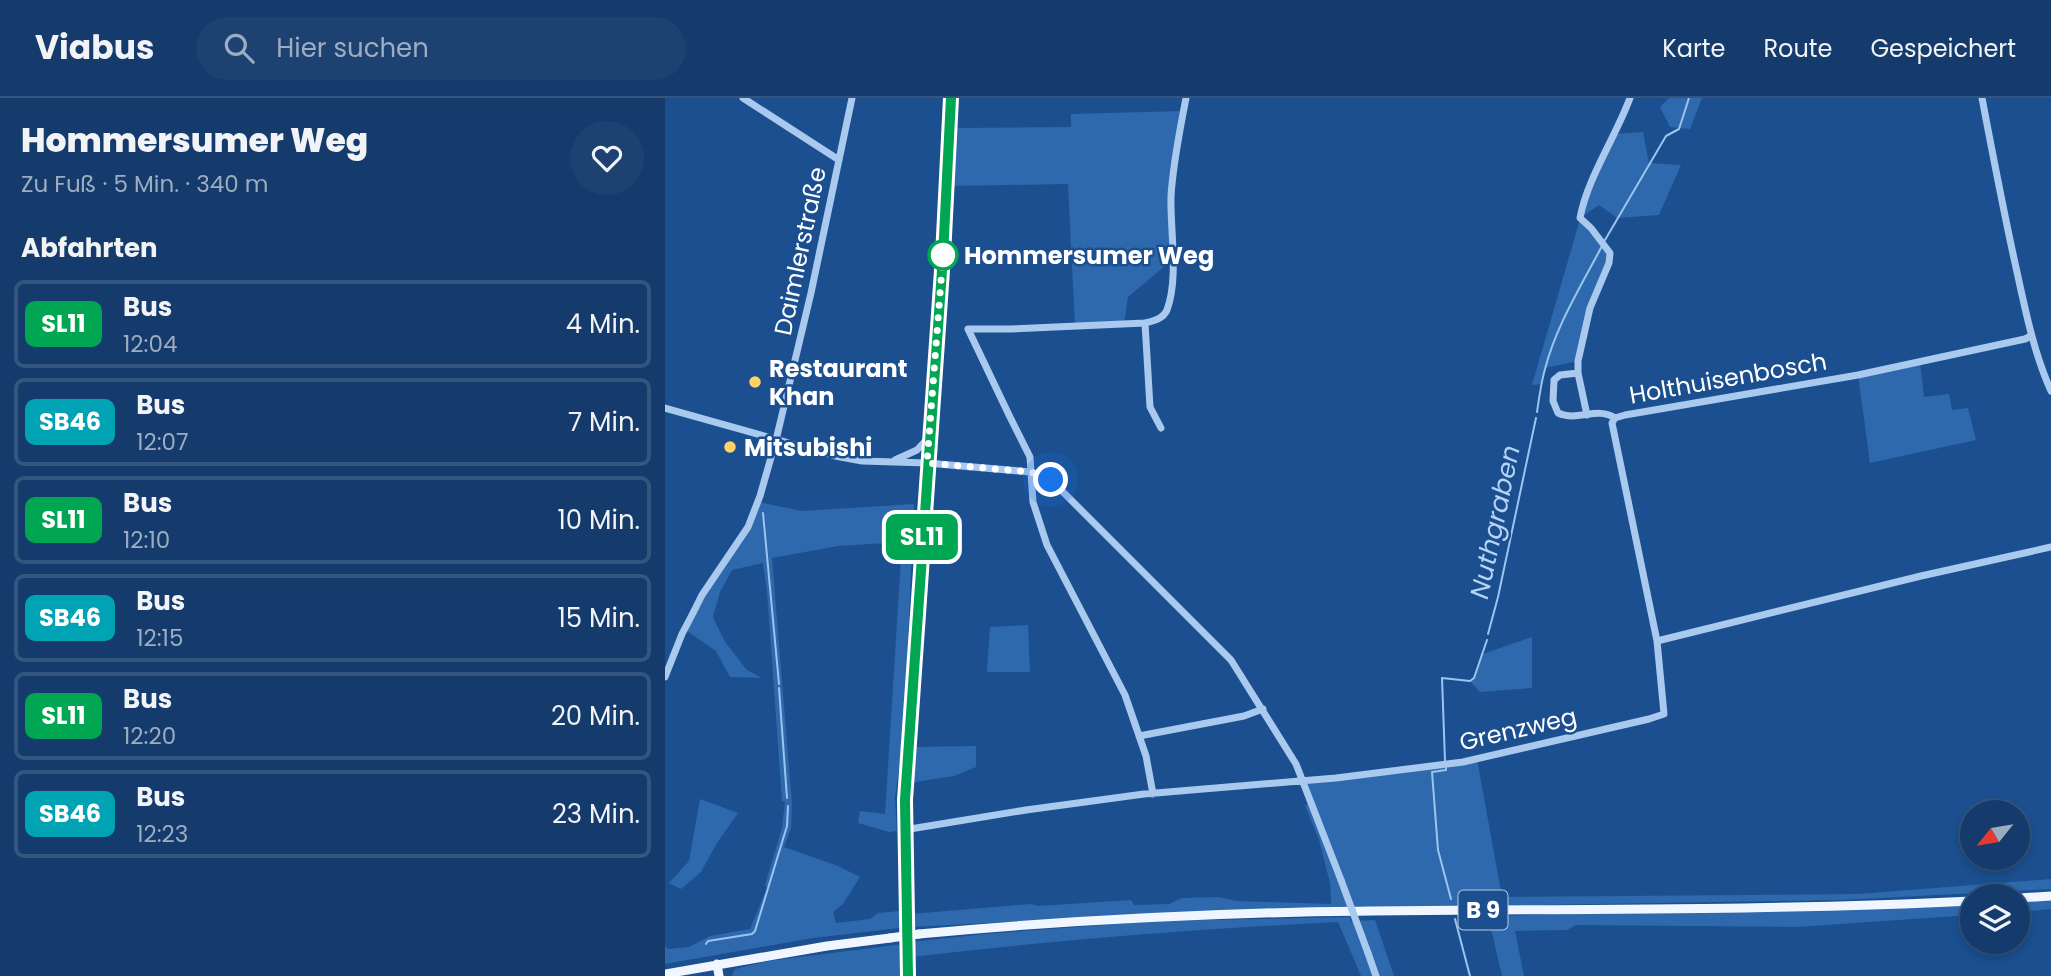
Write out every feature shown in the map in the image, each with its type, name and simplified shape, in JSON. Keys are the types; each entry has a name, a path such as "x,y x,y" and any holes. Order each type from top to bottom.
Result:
{"main road":[{"path":"908,976 904,830 907,767 943,256 951,98"},
{"path":"2030,897 2051,895"},
{"name":"B 9","path":"665,974 827,946 919,934 1068,922 1306,912 1755,908 1960,901"},
{"path":"717,964 719,976"},
{"path":"688,969 703,976"}],"street":[{"path":"743,98 839,160"},
{"name":"Daimlerstraße","path":"665,677 668,661 702,595 748,527 764,484 811,293 852,98"},
{"path":"1153,794 1146,756 1125,695 1047,545 1033,502 1030,457 968,329 1145,323 1158,320 1166,313 1172,286 1171,196 1186,98"},
{"path":"1587,415 1578,361 1590,307 1609,263 1610,253 1591,228 1580,219 1630,98"},
{"path":"1982,98 2031,336 2051,391"},
{"path":"1145,323 1150,407 1161,428"},
{"name":"Holthuisenbosch","path":"1657,641 1612,423 1615,418 1858,375 2031,336"},
{"path":"1578,373 1560,375 1554,380 1554,406 1562,415 1606,413 1615,418"},
{"path":"665,408 835,456 862,461 927,463 1031,472 1051,480 1231,660 1303,779 1376,976"},
{"path":"891,462 917,450 929,437"},
{"path":"1657,641 2051,547"},
{"name":"Grenzweg","path":"904,830 1030,809 1153,794 1336,778 1463,762 1664,714 1657,641"},
{"path":"1139,736 1244,716 1263,709"}],"shaded area":[{"path":"1669,98 1702,98 1690,129 1670,127 1660,107"},
{"path":"1184,111 1176,157 1172,260 1128,297 1124,324 1075,326 1068,184 952,186 956,128 1071,127 1071,114"},
{"path":"1643,132 1649,163 1681,165 1659,215 1617,218 1599,205 1581,218 1615,134"},
{"path":"1580,219 1610,253 1590,308 1578,361 1545,368 1542,384 1532,385"},
{"path":"1920,362 1924,397 1949,394 1952,410 1968,408 1976,440 1870,463 1858,375"},
{"path":"758,502 802,511 914,504 906,687 895,798 897,831 889,832 858,823 860,811 885,814 902,542 838,546 772,558 792,804 791,828 784,847 838,866 860,877 843,904 833,912 836,923 870,919 878,913 899,911 900,928 813,938 665,964 665,946 668,949 689,947 710,936 750,929 767,888 765,885 782,828 785,802 782,801 763,563 732,570 720,592 713,617 725,642 747,670 762,678 730,677 716,651 684,629 733,551"},
{"path":"1028,625 1030,672 987,672 990,627"},
{"path":"1532,637 1532,688 1480,692 1470,681 1483,654"},
{"path":"976,746 976,767 954,776 909,783 912,747"},
{"path":"1477,759 1502,897 1858,894 1960,886 1960,894 1842,900 1238,910 911,927 911,914 1031,904 1038,906 1131,900 1134,905 1169,904 1182,898 1218,897 1236,901 1331,904 1330,883 1319,840 1305,805 1312,803 1303,780"},
{"path":"700,799 738,813 701,872 681,889 669,883 689,861"},
{"path":"2051,879 2051,889 2030,890 2030,884 1987,884"},
{"path":"2051,900 2051,909 2030,911 2030,901"},
{"path":"1960,905 1960,916 1796,927 1576,925 1567,930 1515,931 1524,976 1502,976 1488,916"},
{"path":"1350,917 1351,921 1375,920 1394,976 1361,976 1338,922 1125,936 912,957 911,942 984,934 1158,921"},
{"path":"903,944 904,976 732,976 735,969 768,961"}],"waterway":[{"name":"Nuthgraben","path":"1605,240 1666,136 1679,129 1689,98"},
{"name":"Nuthgraben","path":"1537,412 1544,374 1556,337 1602,246"},
{"name":"Nuthgraben","path":"1488,634 1536,418"},
{"path":"763,513 779,684"},
{"name":"Nuthgraben","path":"1445,761 1442,678 1470,681 1474,678 1487,640"},
{"path":"779,688 787,798"},
{"name":"Nuthgraben","path":"1446,768 1432,772 1438,850 1451,899"},
{"path":"706,944 708,941 752,934 755,931 787,826 788,806"},
{"name":"Nuthgraben","path":"1455,919 1470,976"}],"bus line":[{"name":"SL11","path":"908,976 905,800 943,256 951,98"}],"place":[{"name":"Hommersumer Weg","path":"943,255"},
{"name":"Restaurant Khan","path":"755,382"},
{"name":"Mitsubishi","path":"730,447"}],"route":[{"path":"943,255 927,463 1031,472 1051,480"}]}
